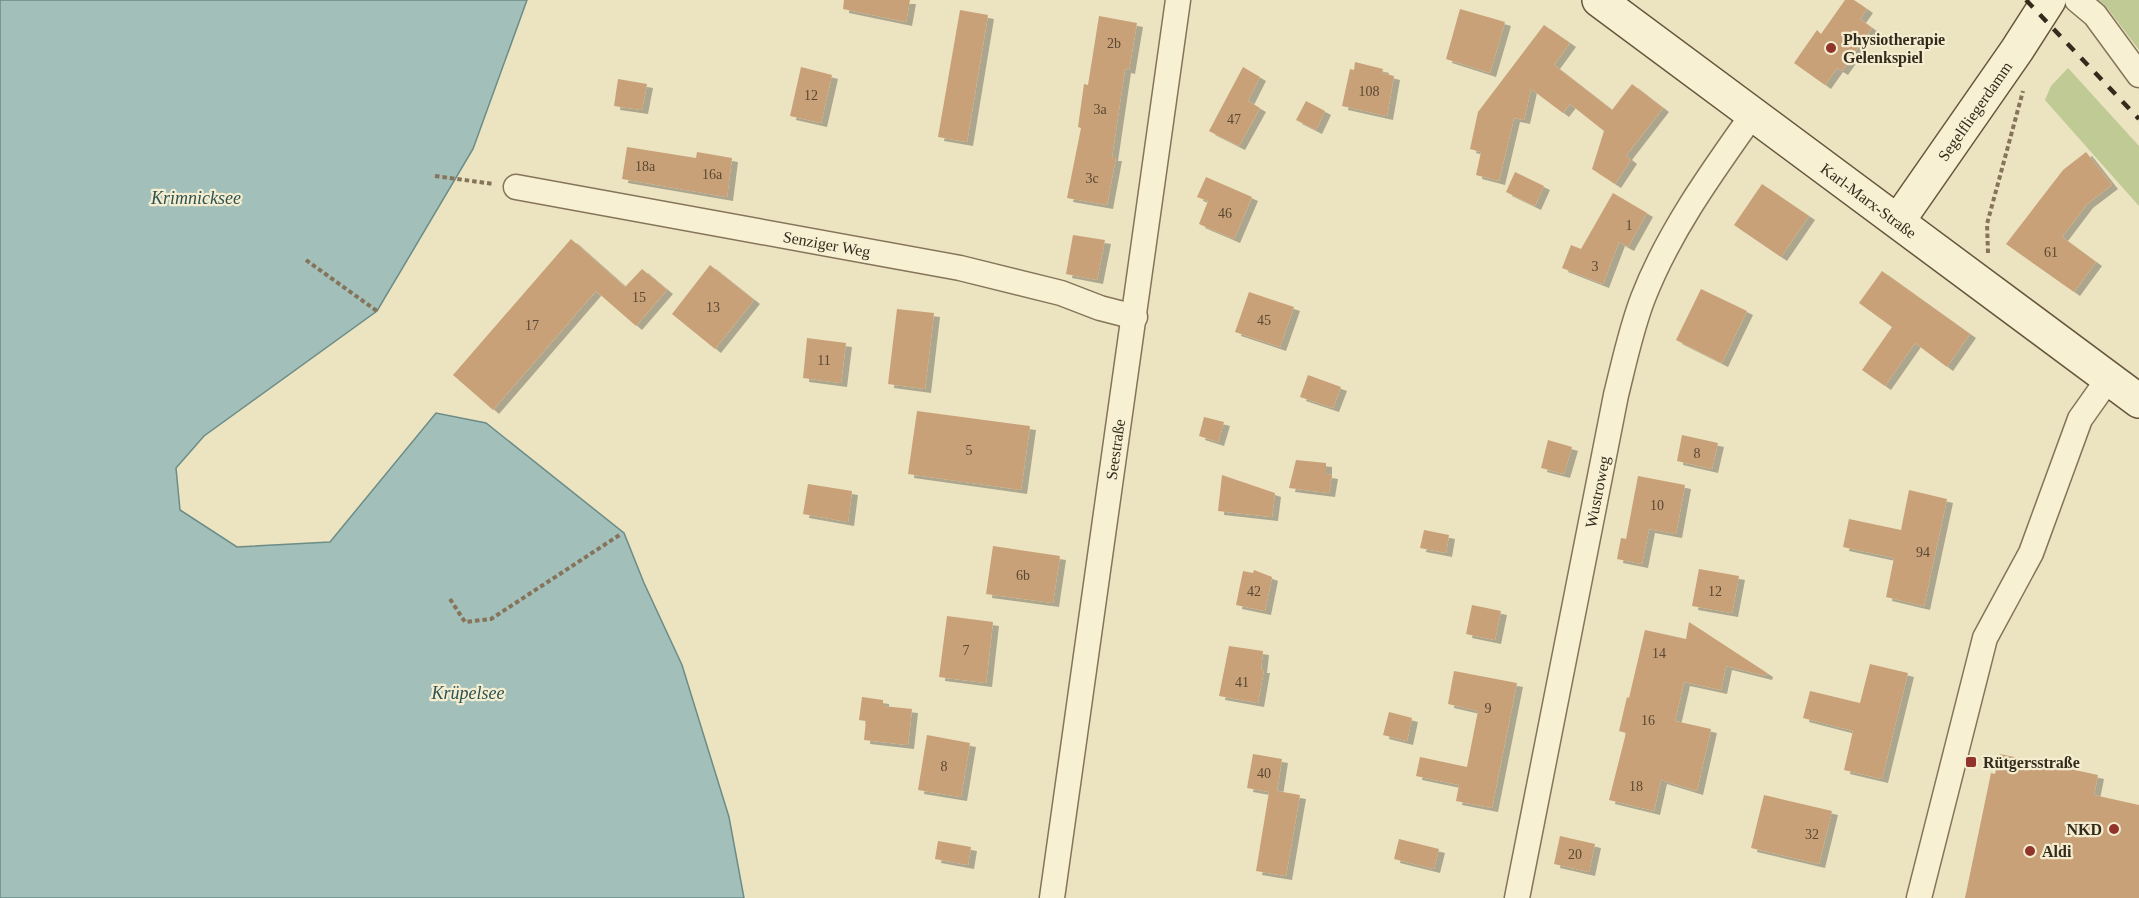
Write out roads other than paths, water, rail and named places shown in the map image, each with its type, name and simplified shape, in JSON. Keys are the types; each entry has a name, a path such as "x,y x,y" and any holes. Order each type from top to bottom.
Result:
{"street":[{"name":"Seestraße","path":"1052,898 1178,0"},
{"name":"Karl-Marx-Straße","path":"1599,0 2139,401"},
{"name":"Segelfliegerdamm","path":"1898,221 2049,0"},
{"path":"2077,0 2095,15 2139,75"},
{"name":"Wustroweg","path":"1516,898 1616,395 1636,321 1651,279 1679,223 1753,114"},
{"name":"Senziger Weg","path":"516,187 960,268 1061,293 1100,308 1135,317"},
{"path":"1919,898 1985,638 2031,554 2080,419 2109,378"}],"water":[{"path":"0,0 527,0 473,149 377,311 204,436 176,468 180,510 237,547 330,542 436,413 486,423 624,533 644,583 682,665 729,817 744,898 0,898"}],"railway":[{"path":"2026,0 2139,119"}],"place":[{"name":"Physiotherapie Gelenkspiel","path":"1831,48"},
{"name":"Rütgersstraße","path":"1971,762"},
{"name":"NKD","path":"2114,829"},
{"name":"Aldi","path":"2030,851"}],"water label":[{"name":"Krimnicksee","path":"196,198"},
{"name":"Krüpelsee","path":"468,693"}]}
